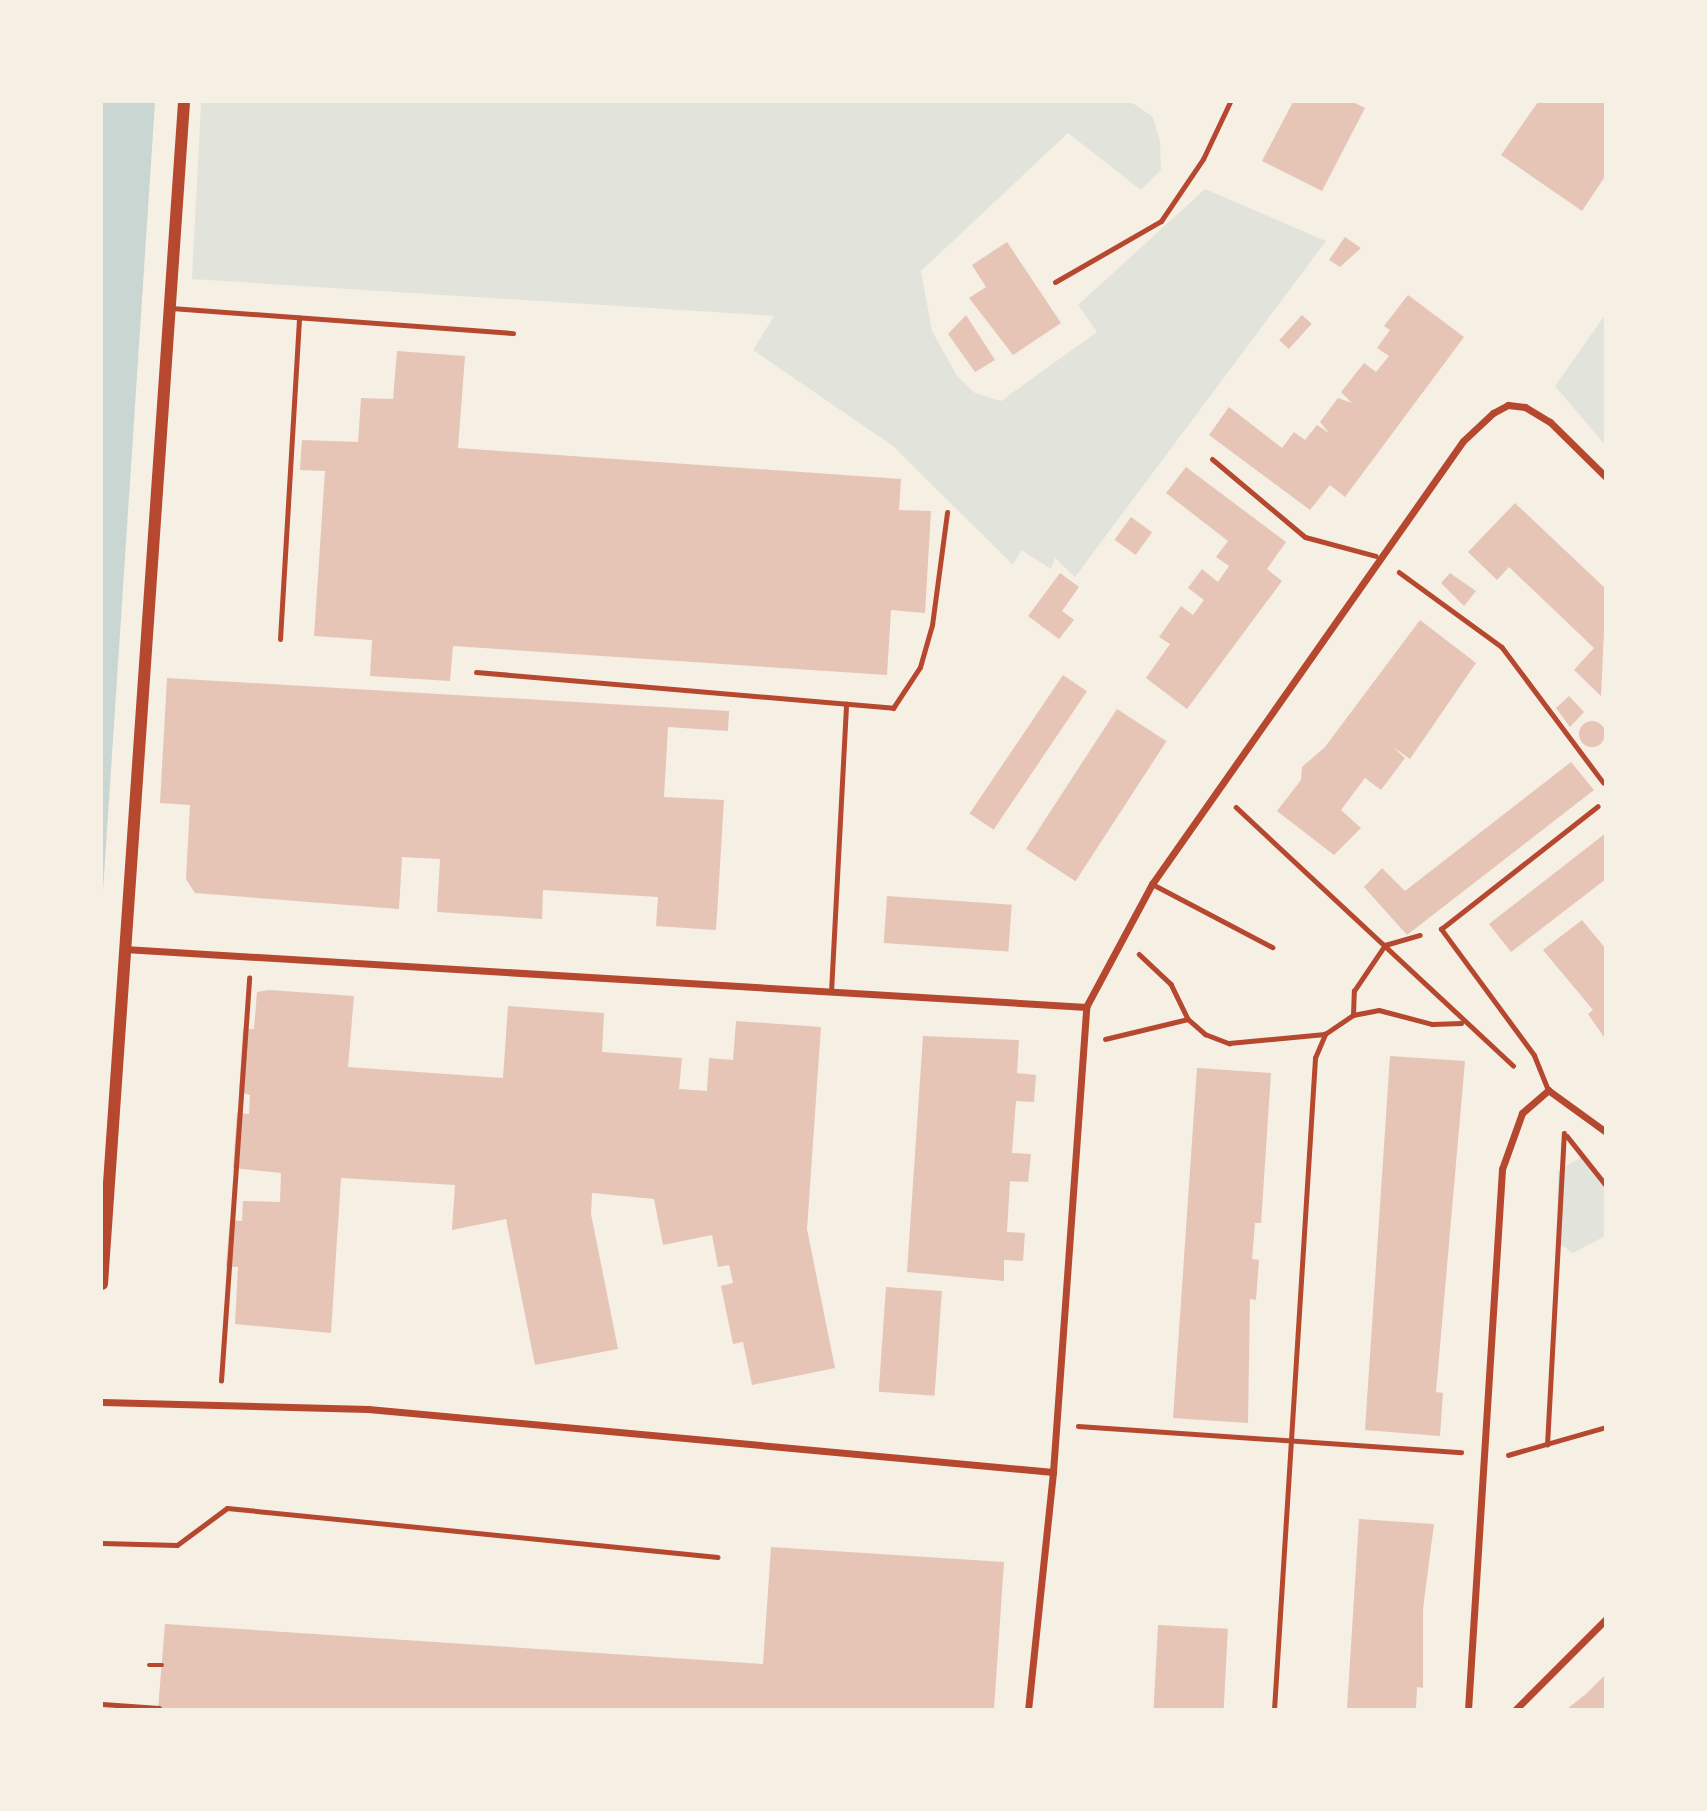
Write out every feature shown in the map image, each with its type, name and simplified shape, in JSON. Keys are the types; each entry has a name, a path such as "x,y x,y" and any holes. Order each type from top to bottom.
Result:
{"street":[{"path":"102,1283 184,102"},
{"path":"1028,1710 1053,1472 1086,1007 1152,884 1376,556 1463,441 1508,405 1550,422 1605,477"},
{"path":"124,949 1086,1007"},
{"path":"1468,1710 1481,1454 1502,1169 1522,1112 1548,1090 1605,1132"},
{"path":"102,1402 218,1410 368,1409 1053,1472"},
{"path":"1516,1710 1605,1619"}],"lane":[{"path":"1055,282 1161,220 1203,159 1230,102"},
{"path":"171,308 513,333"},
{"path":"280,639 299,318"},
{"path":"1212,458 1304,537 1376,556"},
{"path":"476,672 893,708 920,667 947,512"},
{"path":"831,992 846,703"},
{"path":"1548,1090 1534,1055 1441,929 1598,806"},
{"path":"1152,884 1272,947"},
{"path":"102,1542 177,1545 227,1508 718,1557"},
{"path":"102,1704 159,1707"}],"path":[{"path":"1376,556 1502,647 1605,786"},
{"path":"1214,794 1385,945 1461,1023 1513,1065 1605,1185"},
{"path":"1353,1015 1354,991 1385,945 1441,929"},
{"path":"1121,942 1171,984 1188,1019 1228,1044 1325,1034 1353,1015 1378,1010 1432,1024 1461,1023"},
{"path":"218,1410 250,957"},
{"path":"1084,1040 1125,1038 1188,1019"},
{"path":"1273,1710 1293,1440 1315,1058 1325,1034"},
{"path":"1547,1445 1564,1132"},
{"path":"1056,1425 1514,1455 1605,1427"},
{"path":"149,1665 162,1665"}],"shaded area":[{"path":"102,102 155,102 102,906"},
{"path":"201,102 1131,102 1153,117 1160,142 1161,170 1141,190 1068,133 921,271 932,331 957,376 975,393 1001,401 1097,332 1078,305 1205,189 1326,241 1075,577 1055,558 1051,569 1021,550 1013,565 893,446 753,350 774,316 192,279"},
{"path":"1605,315 1605,445 1555,386"},
{"path":"1585,1155 1605,1184 1605,1236 1573,1253 1557,1242 1558,1171"}],"building":[{"path":"1293,102 1353,102 1365,108 1322,191 1262,161"},
{"path":"1538,102 1606,102 1606,175 1582,211 1501,155"},
{"path":"1345,237 1361,248 1340,267 1329,260"},
{"path":"1007,242 1061,323 1013,355 969,298 986,287 972,265"},
{"path":"1408,295 1464,337 1345,497 1330,485 1310,510 1209,435 1229,407 1282,448 1294,432 1305,440 1317,425 1329,433 1320,422 1338,398 1352,403 1341,392 1364,363 1376,372 1389,356 1377,348 1390,330 1384,326"},
{"path":"966,315 995,360 975,372 948,334"},
{"path":"1302,315 1312,324 1289,349 1279,340"},
{"path":"397,351 465,356 458,448 901,479 899,510 931,511 925,613 891,610 887,675 453,646 450,681 370,676 372,640 314,636 325,471 300,470 302,440 358,442 361,398 393,399"},
{"path":"1186,467 1286,542 1267,569 1282,581 1187,709 1146,678 1170,644 1159,637 1181,606 1193,615 1204,600 1188,588 1202,569 1218,582 1229,566 1216,557 1228,541 1166,493"},
{"path":"1515,503 1606,589 1601,696 1574,670 1594,648 1509,567 1497,580 1468,552"},
{"path":"1131,517 1152,532 1136,555 1115,540"},
{"path":"1060,573 1079,587 1062,611 1074,620 1059,639 1028,616"},
{"path":"1450,573 1476,591 1464,606 1441,583"},
{"path":"1420,620 1476,663 1410,759 1393,747 1405,758 1381,790 1365,778 1341,810 1361,828 1334,855 1277,811 1301,780 1302,767 1325,747"},
{"path":"1063,675 1087,691 994,830 970,813"},
{"path":"167,678 729,711 728,731 668,727 664,797 724,800 716,930 656,926 658,897 543,890 542,919 437,912 440,859 402,857 399,909 195,893 186,879 190,805 160,803"},
{"path":"1569,696 1584,712 1570,727 1556,708"},
{"path":"1117,709 1166,741 1076,881 1026,849"},
{"path":"1592,721 1601,725 1605,734 1601,743 1592,747 1583,743 1579,734 1583,725"},
{"path":"1571,762 1594,790 1407,935 1364,887 1382,868 1405,891"},
{"path":"1606,833 1606,879 1511,952 1489,924"},
{"path":"887,896 1012,905 1008,952 884,943"},
{"path":"1582,920 1606,949 1606,1040 1588,1014 1593,1010 1543,950"},
{"path":"269,990 354,996 348,1067 503,1078 508,1006 604,1013 602,1052 682,1058 679,1089 707,1091 709,1058 733,1060 736,1021 821,1027 807,1229 835,1368 752,1385 743,1342 733,1344 721,1286 733,1283 729,1265 718,1267 712,1235 663,1245 654,1199 592,1193 591,1214 618,1349 535,1365 506,1219 452,1230 455,1185 341,1178 331,1333 235,1324 238,1267 226,1267 230,1220 242,1221 243,1201 280,1202 281,1173 233,1168 237,1113 249,1114 250,1095 239,1092 243,1029 254,1029 257,992"},
{"path":"923,1036 1019,1040 1017,1073 1036,1075 1034,1102 1016,1101 1012,1153 1031,1154 1028,1182 1010,1181 1007,1232 1025,1233 1023,1261 1004,1260 1004,1281 907,1272"},
{"path":"1390,1056 1465,1061 1436,1392 1443,1393 1440,1436 1365,1430"},
{"path":"1197,1068 1271,1073 1261,1223 1255,1223 1252,1259 1259,1260 1256,1300 1250,1299 1248,1423 1173,1418"},
{"path":"886,1287 942,1291 935,1396 879,1392"},
{"path":"1359,1519 1434,1524 1423,1609 1423,1688 1417,1687 1416,1709 1347,1709"},
{"path":"771,1547 1004,1562 994,1709 158,1709 165,1624 763,1664"},
{"path":"1158,1625 1228,1629 1224,1710 1154,1709"},
{"path":"1606,1674 1606,1709 1567,1709 1586,1694"}]}
